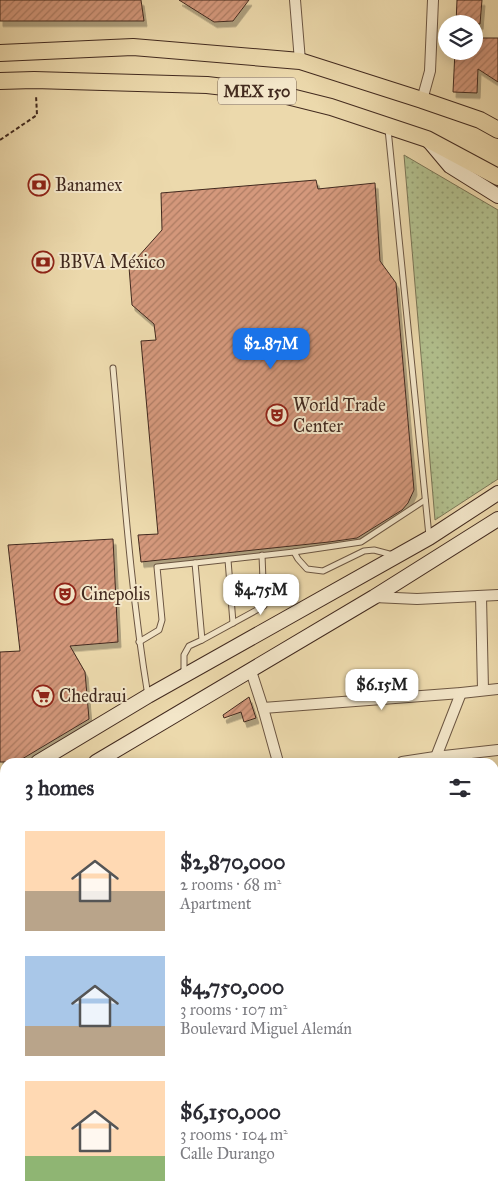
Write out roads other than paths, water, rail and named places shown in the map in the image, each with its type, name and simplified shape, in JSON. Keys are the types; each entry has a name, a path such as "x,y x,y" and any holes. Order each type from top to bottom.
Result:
{"main road":[{"name":"MEX 150","path":"0,53 133,47 300,62 422,100 480,120 498,130"},
{"name":"MEX 150","path":"0,81 34,80 206,85 275,93 331,107 427,139 498,177"},
{"path":"427,139 450,166 498,196"},
{"path":"45,758 148,696 429,538 498,493"},
{"path":"103,758 374,597 498,520"}],"street":[{"path":"295,0 300,62"},
{"path":"422,100 430,71 433,0"},
{"path":"374,597 417,599 498,595"},
{"path":"480,596 483,690"},
{"path":"251,671 277,758"},
{"path":"263,708 498,689"},
{"path":"435,758 461,693"},
{"path":"447,758 498,750"}],"lane":[{"path":"388,126 429,538"},
{"path":"113,368 132,578 139,642 148,696"},
{"path":"139,642 159,630 162,620 157,568 361,542 425,500"},
{"path":"294,552 307,568 323,572 364,551 374,550 396,556"},
{"path":"184,676 184,656 189,646 264,606 262,555"},
{"path":"228,560 233,623"},
{"path":"195,563 202,640"}],"place":[{"name":"Banamex","path":"39,185"},
{"name":"BBVA México","path":"43,262"},
{"name":"World Trade Center","path":"277,415"},
{"name":"Cinepolis","path":"65,594"},
{"name":"Chedraui","path":"43,696"}]}
